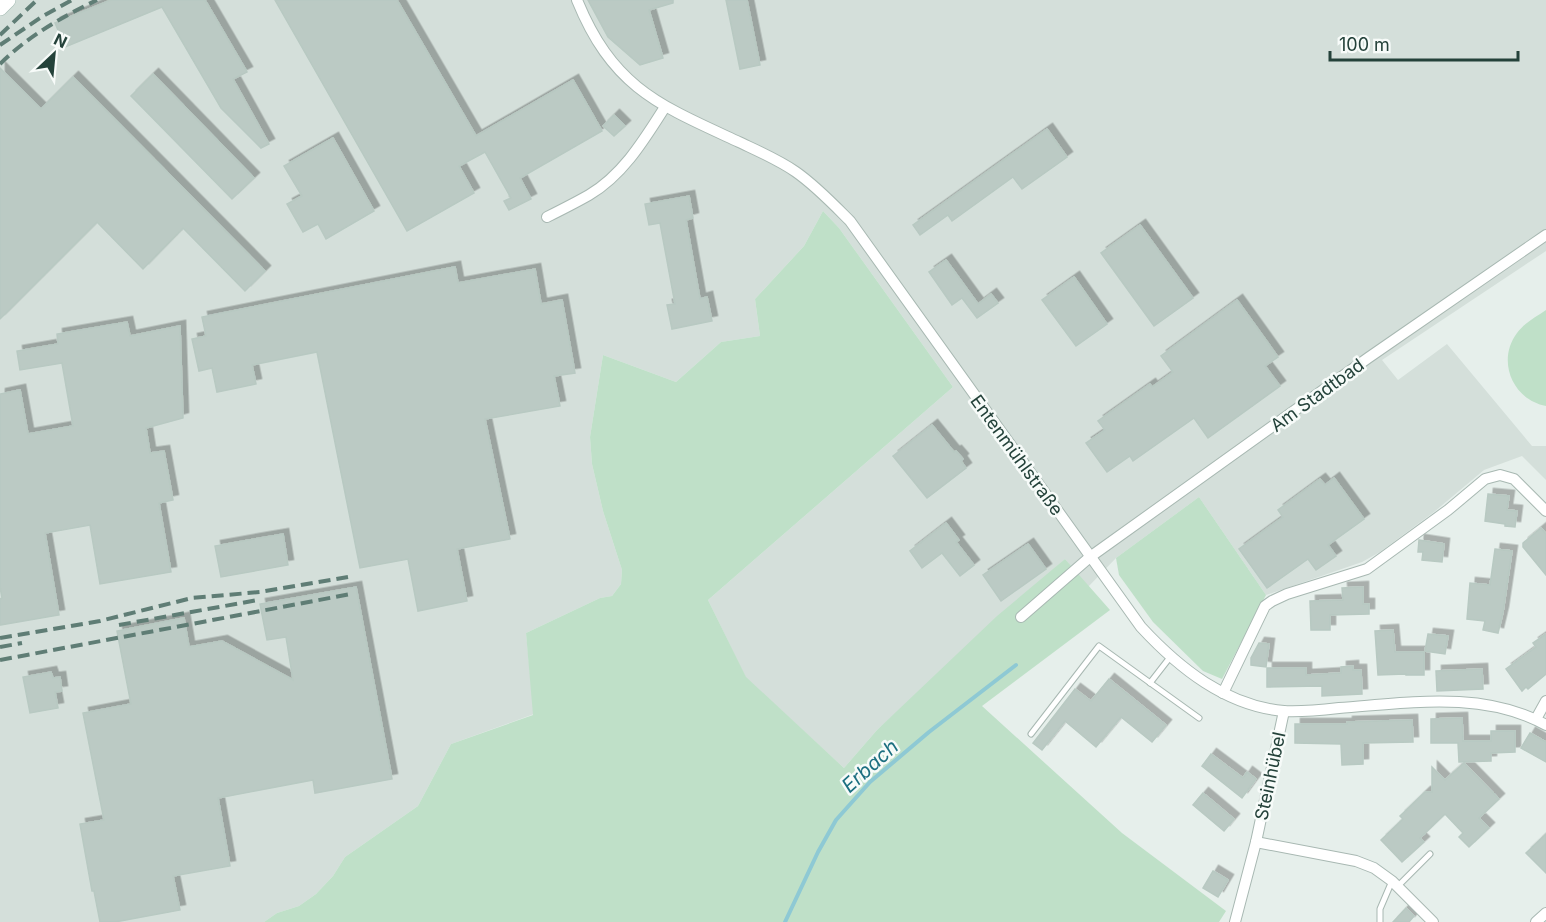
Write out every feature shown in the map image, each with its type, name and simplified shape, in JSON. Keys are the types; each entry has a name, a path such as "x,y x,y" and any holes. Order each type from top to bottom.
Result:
{"street":[{"path":"0,8 8,0"},
{"name":"Entenmühlstraße","path":"577,0 600,46 620,72 638,89 664,107 771,157 796,172 850,221 1141,627 1202,682 1243,701 1284,711 1460,702 1496,706 1541,722"},
{"path":"547,217 591,194 620,170 639,148 664,107"},
{"name":"Am Stadtbad","path":"1022,617 1090,557 1358,365 1546,235"},
{"path":"1223,693 1265,606 1272,601 1367,569 1448,510 1485,479 1500,475 1514,479 1546,511"},
{"path":"1541,722 1546,701"},
{"name":"Steinhübel","path":"1235,922 1257,842 1284,711"},
{"name":"Steinhübel","path":"1257,842 1356,861 1374,868 1433,922"},
{"path":"1536,922 1546,913"}],"lane":[{"path":"1030,734 1099,646 1199,718"},
{"path":"1150,683 1171,656"},
{"path":"1380,922 1380,909 1394,884 1430,854"}],"shaded area":[{"path":"0,0 1546,0 1546,251 1382,360 1398,380 1447,344 1532,446 1546,446 1546,480 1522,456 1484,470 1434,512 1380,552 1362,562 1266,595 1199,497 1116,558 1088,587 1065,559 877,730 844,768 746,678 708,600 953,387 839,228 823,211 804,246 755,299 760,336 721,342 676,382 603,355 590,437 592,464 603,511 622,570 621,584 612,596 600,598 526,633 534,714 451,744 418,806 345,857 333,876 316,894 299,906 277,913 264,922 0,922"}],"green space":[{"path":"823,211 839,228 953,387 708,600 746,677 844,768 877,730 997,616 1065,559 1110,610 982,706 1122,833 1226,911 1219,922 264,922 277,913 299,906 316,894 333,876 345,857 418,806 451,744 533,715 526,633 600,598 612,596 621,584 622,570 603,511 592,464 590,437 603,355 676,382 721,342 760,336 755,299 804,246"},
{"path":"1546,310 1546,406 1534,402 1517,388 1508,367 1508,355 1511,344 1520,329"},
{"path":"1199,497 1266,595 1222,679 1203,671 1153,622 1119,575 1116,558"}],"building":[{"path":"111,0 205,0 247,72 233,79 269,144 261,148 221,108 162,7 65,47 55,23"},
{"path":"275,0 397,0 476,136 573,80 602,131 520,178 531,199 509,210 504,201 511,198 485,152 459,166 474,193 407,231"},
{"path":"588,0 673,0 673,3 649,10 663,58 640,65 608,37"},
{"path":"726,0 747,0 760,65 740,69"},
{"path":"0,68 41,109 73,77 265,271 245,291 183,228 143,269 97,222 0,319"},
{"path":"153,74 254,178 232,199 131,96"},
{"path":"614,115 625,126 614,136 603,126"},
{"path":"1047,129 1067,157 1022,189 1013,177 952,221 948,215 920,235 913,225"},
{"path":"333,138 374,211 326,239 318,224 303,232 287,204 302,196 284,166"},
{"path":"689,196 693,218 686,220 700,299 707,297 712,321 672,329 667,305 675,304 660,223 649,225 645,204"},
{"path":"1140,225 1193,298 1154,326 1101,253"},
{"path":"946,260 978,304 991,294 998,303 977,318 962,298 952,305 929,272"},
{"path":"455,267 458,283 535,269 541,304 562,300 575,373 554,376 560,406 485,419 510,539 457,549 467,601 418,611 408,559 360,568 317,352 252,365 256,384 217,392 212,368 199,371 192,339 206,336 202,317"},
{"path":"1074,277 1107,324 1076,346 1042,300"},
{"path":"1237,300 1278,357 1265,366 1280,386 1208,438 1194,418 1133,461 1130,456 1107,472 1086,443 1105,430 1098,421 1150,384 1152,387 1173,372 1161,356"},
{"path":"127,322 130,336 180,326 183,418 146,428 150,453 164,451 173,500 159,503 171,572 100,584 90,525 45,533 59,615 0,625 0,599 2,598 0,587 0,394 20,390 28,434 73,426 62,363 20,370 17,351 58,344 57,334"},
{"path":"932,425 954,452 956,451 963,459 961,461 966,468 927,498 893,456"},
{"path":"1334,478 1364,519 1328,545 1336,556 1316,570 1308,559 1267,588 1239,549 1283,517 1278,510 1320,479 1325,485"},
{"path":"1488,494 1509,496 1507,510 1517,511 1515,527 1485,521"},
{"path":"946,523 959,540 956,542 974,565 960,576 942,553 922,568 910,551"},
{"path":"1541,528 1546,534 1546,575 1523,547 1523,543"},
{"path":"283,534 288,565 221,577 215,546"},
{"path":"1419,540 1444,544 1442,562 1422,560 1423,552 1418,552"},
{"path":"1028,544 1046,569 1001,601 983,575"},
{"path":"1495,549 1512,551 1498,633 1483,630 1485,621 1467,619 1470,583 1490,585"},
{"path":"356,587 392,779 315,793 313,780 218,798 230,866 173,876 180,910 115,922 100,922 80,824 104,820 83,713 131,704 117,631 184,618 189,647 222,641 293,680 286,637 267,640 260,604"},
{"path":"1363,587 1363,604 1369,604 1369,614 1330,615 1330,630 1311,630 1310,601 1343,600 1342,588"},
{"path":"1393,630 1395,652 1424,652 1424,675 1378,675 1375,631"},
{"path":"1428,634 1448,636 1445,654 1425,651"},
{"path":"1546,634 1546,674 1528,689 1526,687 1522,691 1506,669 1536,647 1533,643"},
{"path":"1259,643 1269,644 1266,667 1251,665 1251,658"},
{"path":"1353,666 1353,670 1361,670 1362,694 1322,696 1322,686 1267,687 1267,668 1306,668 1306,675 1341,673 1341,667"},
{"path":"1482,669 1483,689 1437,691 1436,671"},
{"path":"51,672 53,678 60,677 62,691 55,692 58,708 30,713 23,677"},
{"path":"1109,679 1166,725 1152,742 1121,717 1096,747 1065,721 1042,750 1033,743 1075,689 1091,701"},
{"path":"1462,718 1463,741 1491,741 1491,731 1515,731 1515,752 1491,753 1491,761 1459,762 1458,743 1431,743 1431,719"},
{"path":"1412,720 1413,742 1363,743 1363,764 1342,765 1341,744 1295,743 1295,724"},
{"path":"1530,733 1546,742 1546,762 1521,748"},
{"path":"1211,754 1243,778 1247,772 1256,779 1242,798 1202,766"},
{"path":"1464,763 1499,799 1479,818 1489,828 1469,847 1459,837 1463,833 1445,814 1420,838 1424,842 1402,862 1381,840 1403,819 1400,816 1425,792 1432,792 1432,767 1445,780"},
{"path":"1203,793 1234,819 1224,831 1193,805"},
{"path":"1546,834 1546,873 1526,853"},
{"path":"1213,871 1228,880 1218,897 1203,888"},
{"path":"1406,908 1414,916 1409,922 1393,922"}],"waterway":[{"name":"Erbach","path":"785,922 836,820 870,782 929,732 1016,665"}],"railway":[{"path":"0,35 37,0"},
{"path":"0,45 43,16 72,0"},
{"path":"0,64 46,28 97,0"},
{"path":"0,638 100,621 192,598 260,592 348,577"},
{"path":"0,660 351,594"},
{"path":"119,625 258,600"},
{"path":"0,647 22,643"}]}
